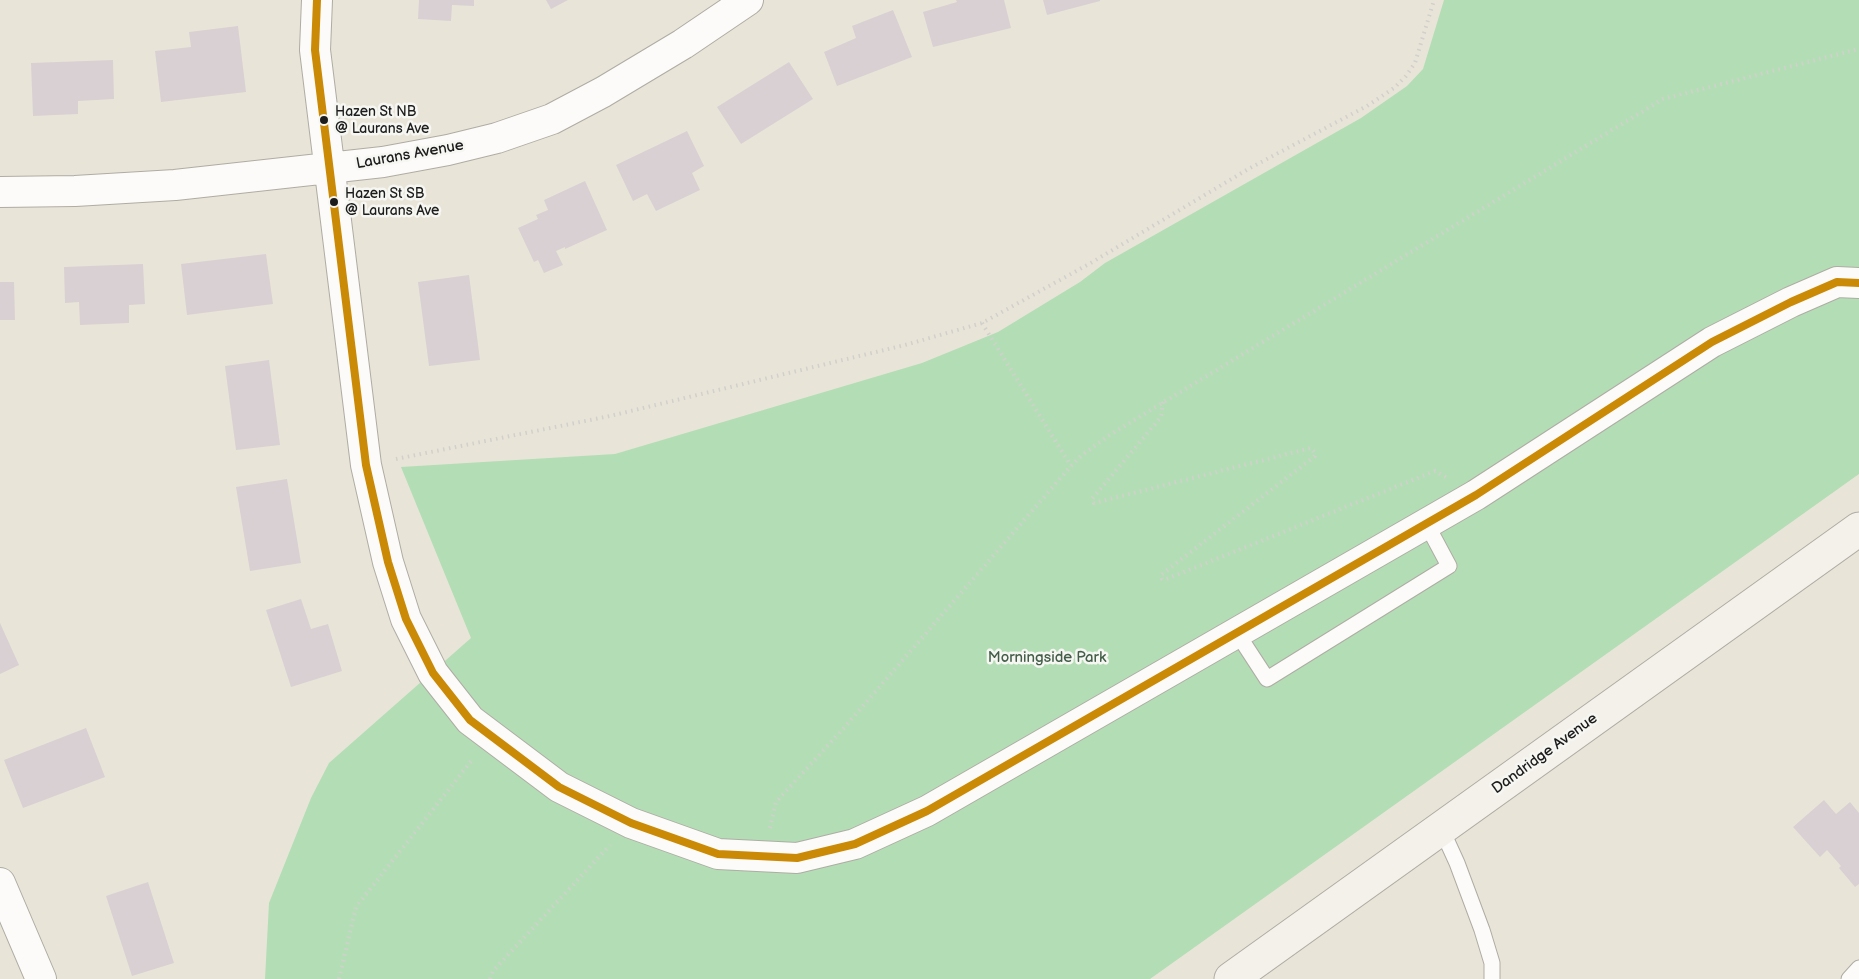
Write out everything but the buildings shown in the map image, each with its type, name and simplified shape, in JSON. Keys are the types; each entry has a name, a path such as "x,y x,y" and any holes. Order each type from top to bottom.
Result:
{"street":[{"path":"317,0 315,50 366,465 388,562 406,619 433,673 470,720 560,787 631,823 718,854 797,858 855,844 927,811 1476,495 1712,342 1791,302 1837,282 1859,283"},
{"name":"Laurans Avenue","path":"0,192 75,191 175,185 383,162 497,138 552,119 603,92 683,44 748,0"},
{"name":"Dandridge Avenue","path":"1231,979 1859,529"},
{"path":"0,883 41,979"}],"lane":[{"path":"1237,633 1267,679 1449,566 1426,524"},
{"path":"1441,828 1482,930 1492,963 1492,979"},
{"path":"1850,979 1859,968"}],"path":[{"path":"366,465 610,416 905,345 982,323 1089,264 1250,168 1367,106 1394,88 1415,63 1434,0"},
{"path":"764,856 776,802 843,729 1071,466 1108,436 1663,99 1859,50"},
{"path":"982,323 1071,466"},
{"path":"1164,402 1161,417 1092,499 1094,503 1311,448 1316,453 1161,575 1164,580 1435,471 1476,495"},
{"path":"339,979 356,907 491,735"},
{"path":"490,979 493,971 631,823"}],"green space":[{"name":"Morningside Park","path":"1444,0 1859,0 1859,474 1150,979 265,979 269,903 311,798 329,763 471,638 401,467 615,454 922,363 998,332 1080,282 1105,263 1361,118 1407,86 1423,69"}],"transit line":[{"path":"317,0 315,50 366,465 388,562 406,619 433,673 470,720 559,787 631,823 718,854 797,858 855,844 927,811 1476,495 1712,342 1791,302 1837,282 1859,283"}],"place":[{"name":"Hazen St NB @ Laurans Ave","path":"324,120"},
{"name":"Hazen St SB @ Laurans Ave","path":"334,202"}]}
